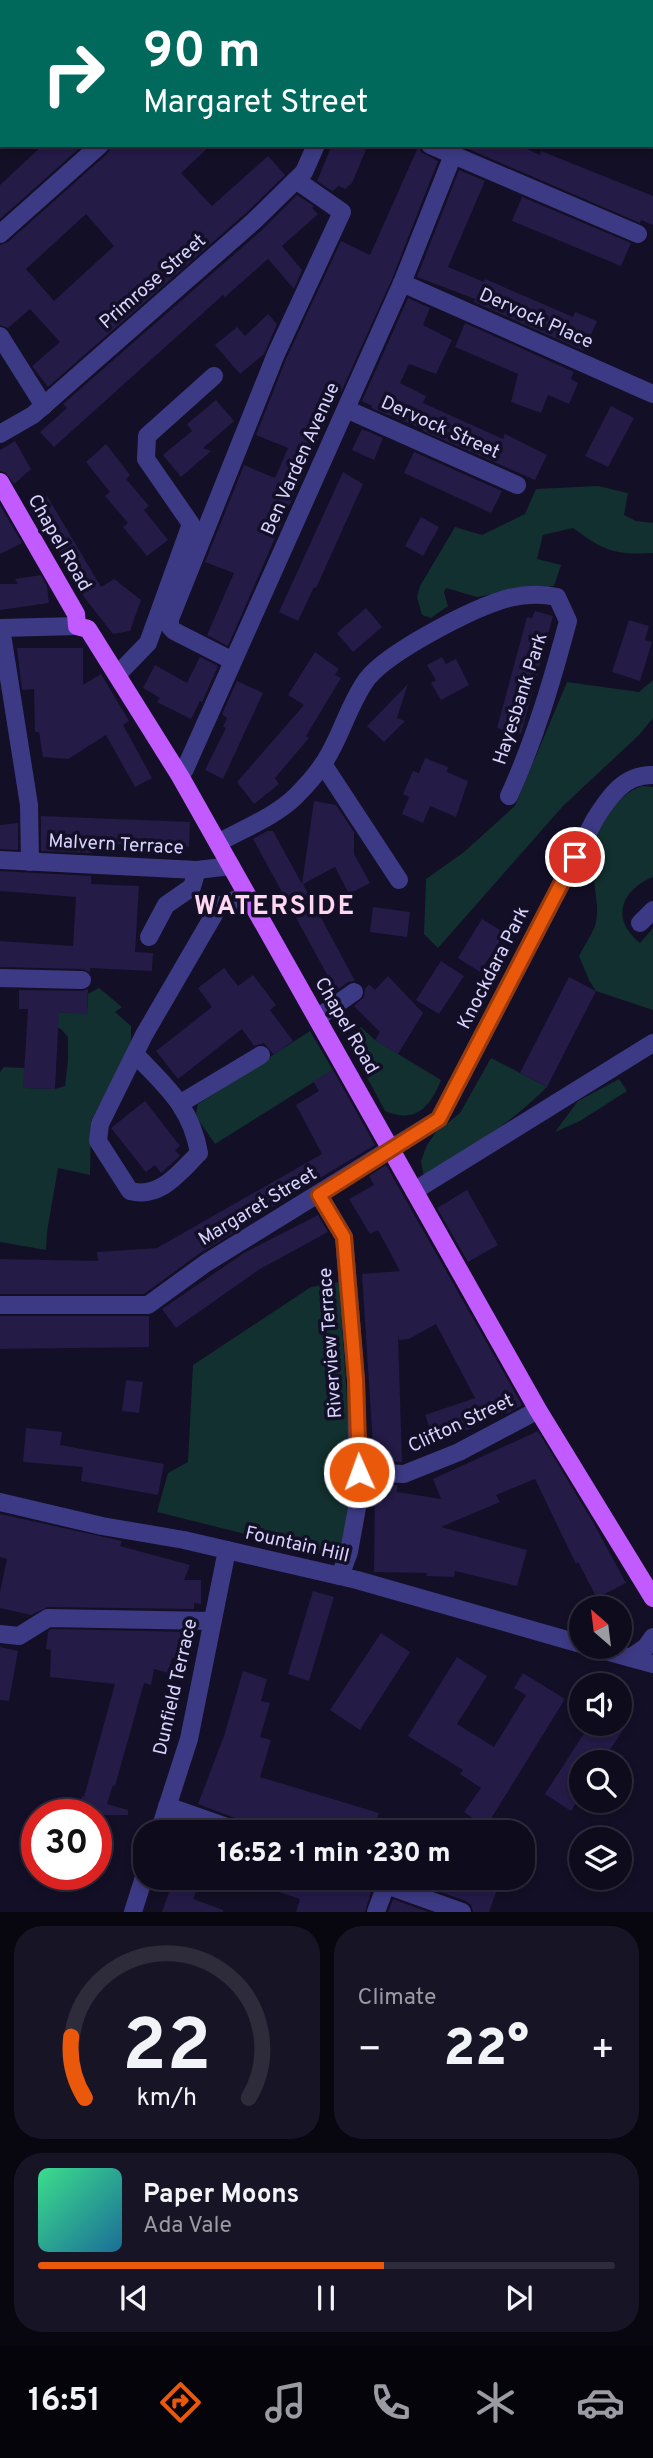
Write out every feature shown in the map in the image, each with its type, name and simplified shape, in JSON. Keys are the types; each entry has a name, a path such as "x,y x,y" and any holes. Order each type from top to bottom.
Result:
{"main road":[{"name":"Chapel Road","path":"0,482 76,614 77,626 88,629 180,776 538,1410 653,1598"}],"street":[{"path":"0,234 98,147"},
{"name":"Primrose Street","path":"0,434 44,406 254,221 304,172 315,147"},
{"path":"435,147 638,234"},
{"name":"Ben Varden Avenue","path":"180,776 402,283 453,155"},
{"path":"233,661 174,631 170,627 170,619 276,354 342,212 296,180"},
{"name":"Dervock Place","path":"402,283 653,394"},
{"path":"0,336 44,406"},
{"path":"117,675 148,643 191,524 146,459 146,436 214,376"},
{"name":"Dervock Street","path":"346,409 517,485"},
{"name":"Hayesbank Park","path":"218,843 276,811 295,797 323,764 368,678 388,660 468,614 508,598 539,593 557,597 568,621 537,727 509,796"},
{"path":"30,862 29,805 0,628 77,626"},
{"path":"323,764 399,880"},
{"name":"Knockdara Park","path":"392,1149 439,1119 595,819 612,793 636,776 653,775"},
{"name":"Malvern Terrace","path":"0,860 197,870 231,866"},
{"path":"149,937 166,905 192,887 197,870"},
{"path":"135,1054 181,1103 196,1134 199,1153 159,1189 144,1194 130,1191 98,1141 100,1124 135,1054 219,906 247,895"},
{"path":"0,978 82,980"},
{"path":"317,1017 354,992"},
{"path":"414,1191 653,1044"},
{"path":"181,1103 261,1055"},
{"name":"Margaret Street","path":"0,1305 148,1305 206,1263 392,1149"},
{"name":"Riverview Terrace","path":"319,1195 344,1237 356,1380 358,1502 349,1552 340,1576"},
{"name":"Clifton Street","path":"359,1472 404,1474 459,1452 538,1410"},
{"name":"Fountain Hill","path":"0,1502 340,1576 569,1640"},
{"name":"Dunfield Terrace","path":"163,1820 189,1739 227,1550"},
{"path":"0,1634 19,1636 48,1618 212,1621"},
{"path":"632,1657 646,1647 653,1637"},
{"path":"632,1659 653,1664"},
{"path":"167,1806 207,1820"},
{"path":"133,1912 140,1890"},
{"path":"376,1912 384,1890"},
{"path":"400,1890 462,1912"}],"green space":[{"path":"598,486 628,493 624,515 636,521 653,523 653,553 610,550 573,528 543,535 537,559 561,565 554,586 477,597 446,588 444,592 448,606 431,618 422,615 417,597 420,586 455,527 482,535 525,514 536,489"},
{"path":"653,680 653,718 639,735 563,806 438,948 424,934 426,879 464,852 515,806 567,682 639,692"},
{"path":"642,786 653,787 653,877 633,889 623,906 622,915 631,934 640,943 653,928 653,1010 596,991 579,956 597,918 594,876 596,859 590,847 610,810 631,791"},
{"path":"99,988 122,1007 115,1012 131,1026 131,1040 91,1121 90,1175 58,1168 46,1250 0,1242 0,1072 4,1067 24,1068 24,1088 55,1089 65,1086 68,1037 61,1029 48,1024 51,1012 87,1013 88,994"},
{"path":"361,1027 375,1040 441,1080 432,1098 420,1111 396,1115 385,1111 346,1038"},
{"path":"310,1031 333,1070 215,1144 197,1118 198,1104"},
{"path":"491,1058 547,1087 503,1125 424,1177 421,1161 427,1145 436,1132 460,1113"},
{"path":"619,1079 627,1091 580,1121 555,1132 578,1101"},
{"path":"339,1282 349,1447 345,1546 329,1555 157,1512 168,1473 188,1462 193,1365 311,1287"}],"building":[{"path":"41,147 81,147 0,219 0,185"},
{"path":"110,147 209,147 181,173 212,206 268,156 285,175 246,213 48,387 32,366 60,342 30,309 8,328 0,325 0,245 8,242 108,153","holes":["86,214 114,246 54,301 26,269"]},
{"path":"331,147 367,147 352,183 345,189 339,186 332,191 317,181"},
{"path":"420,147 421,152 438,161 392,279 341,392 339,391 228,646 207,635 234,573 205,562 244,465 275,478 288,448 256,435 286,359 341,241 370,255"},
{"path":"464,147 522,147 540,155 541,151 653,196 653,225 641,220 640,223"},
{"path":"459,170 485,181 448,267 484,282 485,279 573,317 575,312 597,321 584,351 474,302 475,299 417,277"},
{"path":"297,195 314,206 312,208 318,214 282,246 302,270 294,289 268,259 225,297 223,295 54,447 40,432 67,408 63,404 262,230"},
{"path":"522,197 631,243 621,266 512,221"},
{"path":"408,298 430,308 423,325 452,340 436,374 409,364 400,383 426,396 423,403 503,439 505,434 547,455 535,480 371,408 372,406 362,401"},
{"path":"268,314 277,324 264,354 240,374 215,345 237,327 245,336"},
{"path":"465,323 574,372 571,379 578,383 569,404 548,395 541,413 511,402 518,374 455,347"},
{"path":"216,400 234,421 203,448 211,451 181,477 163,455 192,431 187,424"},
{"path":"611,406 634,418 608,467 585,456"},
{"path":"362,429 383,438 374,460 352,450"},
{"path":"15,441 31,469 14,484 6,473 0,471 0,450"},
{"path":"106,444 130,475 126,479 149,506 144,510 168,540 147,556 123,527 128,523 105,496 110,492 86,462"},
{"path":"414,452 502,491 491,513 404,473"},
{"path":"343,472 363,484 316,588 314,587 298,621 279,612"},
{"path":"47,496 101,587 114,579 141,600 130,631 113,634 84,597 36,511 38,524 30,511"},
{"path":"0,505 22,543 0,554"},
{"path":"421,517 439,527 423,556 405,546"},
{"path":"41,575 47,586 49,603 0,610 0,584 18,584 15,579"},
{"path":"366,608 382,627 353,652 337,633"},
{"path":"535,611 553,616 521,734 497,728 527,617 532,618"},
{"path":"629,620 649,626 645,640 652,642 640,681 612,672"},
{"path":"17,648 83,648 83,685 101,674 129,721 123,725 152,778 135,787 106,735 68,759 43,757 39,732 35,732 34,689 22,690"},
{"path":"315,652 339,669 335,675 341,678 306,736 309,738 275,778 279,784 254,804 237,782 304,705 288,695"},
{"path":"200,657 218,666 191,719 157,702 160,698 143,688 155,665 187,683"},
{"path":"442,657 446,664 456,659 469,685 441,700 431,683 436,680 427,665"},
{"path":"237,681 263,693 223,779 205,770 226,728 223,727 227,718 222,714"},
{"path":"408,684 397,718 405,721 384,742 367,726"},
{"path":"425,758 448,767 447,772 468,781 456,817 430,806 423,823 402,814 409,797 403,794 413,771 419,773"},
{"path":"314,801 336,805 354,832 354,854 370,883 349,894 335,867 303,884 355,981 348,982 336,991 253,839 267,831 273,831 302,884"},
{"path":"41,816 190,822 189,847 93,843 92,853 41,851"},
{"path":"18,823 18,850 0,849 0,825"},
{"path":"0,871 91,876 91,884 139,886 135,952 153,953 152,971 90,968 90,972 82,969 0,967 0,941 73,946 76,897 0,891"},
{"path":"373,907 410,912 407,937 370,932"},
{"path":"482,919 505,933 480,972 458,958"},
{"path":"441,961 464,976 439,1014 416,1000"},
{"path":"224,968 238,986 253,975 276,1005 270,1010 293,1041 274,1055 264,1043 254,1046 242,1029 178,1079 156,1051 212,1007 198,988"},
{"path":"388,976 423,1013 398,1054 375,1040 380,1032 354,1006 364,997 369,984 375,990"},
{"path":"569,977 596,991 547,1087 520,1073"},
{"path":"88,989 87,1014 59,1012 55,1089 23,1088 28,1009 19,1009 19,990"},
{"path":"333,1070 375,1145 232,1231 233,1233 200,1253 144,1294 0,1294 0,1259 98,1261 97,1252 157,1248 322,1154 296,1105 319,1091 313,1081"},
{"path":"145,1101 180,1146 175,1150 180,1156 161,1173 155,1165 146,1172 111,1128"},
{"path":"386,1165 522,1405 506,1414 503,1409 472,1425 473,1428 435,1442 425,1415 475,1398 436,1324 409,1339 399,1340 398,1335 402,1462 374,1461 362,1274 400,1271 378,1230 370,1234 349,1199 374,1185 369,1176"},
{"path":"467,1190 498,1245 468,1262 437,1208"},
{"path":"318,1215 328,1232 260,1269 176,1328 162,1309 244,1253"},
{"path":"0,1316 149,1316 149,1347 0,1349"},
{"path":"126,1380 143,1382 139,1413 122,1411"},
{"path":"26,1428 62,1432 60,1445 164,1464 158,1495 81,1481 83,1467 23,1462"},
{"path":"538,1431 626,1583 596,1596 578,1562 576,1564 535,1479 496,1495 500,1502 441,1527 527,1550 517,1586 455,1571 454,1577 426,1576 427,1573 374,1572 375,1484 397,1485 397,1492 441,1499 433,1479"},
{"path":"0,1514 122,1541 120,1546 190,1565 184,1580 201,1580 201,1604 194,1603 194,1609 48,1607 31,1615 0,1608 0,1592 7,1559 0,1557"},
{"path":"313,1591 334,1597 309,1681 288,1674"},
{"path":"51,1629 193,1632 191,1659 172,1658 168,1673 154,1669 151,1685 144,1683 115,1786 113,1785 109,1799 81,1799 84,1797 115,1684 50,1677 51,1650 46,1649 48,1632"},
{"path":"381,1633 410,1652 360,1730 330,1710"},
{"path":"0,1647 18,1651 9,1701 0,1700"},
{"path":"457,1657 487,1676 457,1724 494,1747 526,1695 514,1688 523,1673 565,1699 490,1820 476,1820 464,1812 481,1788 460,1774 463,1770 408,1736"},
{"path":"243,1671 267,1679 261,1701 270,1703 260,1737 271,1740 260,1777 379,1813 377,1820 240,1820 198,1804 224,1736"},
{"path":"582,1736 619,1736 610,1750 573,1750"},
{"path":"569,1757 569,1810 545,1794"},
{"path":"112,1805 128,1810 128,1815 112,1815"},
{"path":"170,1890 196,1890 193,1899 223,1910 223,1912 162,1912"},
{"path":"272,1890 371,1892 365,1912 296,1912 300,1899"},
{"path":"434,1890 497,1890 489,1912 473,1912 466,1901"},
{"path":"393,1899 428,1912 388,1912"}],"district":[{"name":"WATERSIDE","path":"275,907"}],"route":[{"path":"359,1472 356,1380 344,1237 319,1195 439,1119 575,857"}]}
